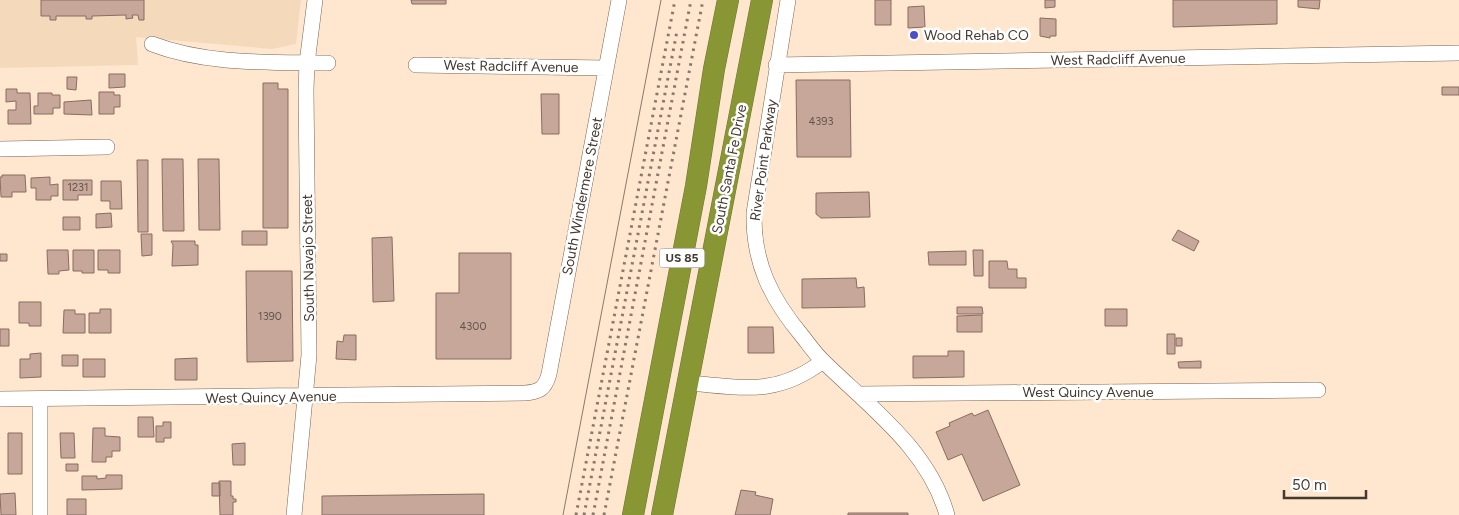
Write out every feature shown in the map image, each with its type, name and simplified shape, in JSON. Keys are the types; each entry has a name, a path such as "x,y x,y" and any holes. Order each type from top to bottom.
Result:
{"highway":[{"name":"US 85","path":"633,515 696,186 714,69 728,0"},
{"name":"South Santa Fe Drive","path":"662,515 762,0"}],"street":[{"name":"South Navajo Street","path":"294,515 309,355 306,113 307,63 315,0"},
{"name":"South Windermere Street","path":"542,390 549,374 619,0"},
{"name":"River Point Parkway","path":"788,0 776,65 754,212 755,245 762,270 770,290 795,328 823,361 915,452 934,482 947,515"},
{"path":"152,44 183,54 213,58 328,63"},
{"name":"West Radcliff Avenue","path":"776,65 1459,53"},
{"name":"West Radcliff Avenue","path":"416,65 606,68"},
{"path":"0,150 107,148"},
{"path":"688,383 746,387 771,386 798,378 823,361"},
{"name":"West Quincy Avenue","path":"0,399 525,393 542,390"},
{"name":"West Quincy Avenue","path":"858,394 1318,390"},
{"path":"40,399 40,515"}],"shaded area":[{"path":"0,0 301,0 296,44 272,49 136,37 138,65 0,68"}],"building":[{"path":"41,0 144,0 144,20 139,20 138,15 132,15 133,18 126,19 126,15 92,16 92,19 86,19 86,16 56,16 56,20 50,20 50,16 41,16"},
{"path":"411,0 446,0 446,4 412,4"},
{"path":"875,0 891,0 891,25 875,25"},
{"path":"1045,0 1055,0 1055,7 1045,8"},
{"path":"1173,0 1277,0 1277,24 1173,27"},
{"path":"1298,0 1320,0 1319,9 1298,7"},
{"path":"924,6 925,27 908,28 908,7"},
{"path":"1040,18 1056,19 1056,36 1050,36 1050,38 1040,36"},
{"path":"109,74 125,74 125,87 109,88"},
{"path":"67,77 77,77 76,90 67,89"},
{"path":"796,80 850,80 851,157 797,157"},
{"path":"263,83 278,83 278,89 288,89 288,228 263,228"},
{"path":"1442,87 1459,87 1459,95 1442,95"},
{"path":"6,89 17,89 17,93 30,93 31,124 8,124 8,110 16,110 16,101 6,102"},
{"path":"99,92 114,92 114,95 120,95 120,107 114,107 114,114 99,114"},
{"path":"38,93 60,95 60,108 53,108 53,114 34,114 34,106 38,106"},
{"path":"541,94 559,94 559,134 542,134"},
{"path":"91,100 92,115 64,114 64,102"},
{"path":"162,159 183,159 184,231 163,231"},
{"path":"198,159 219,159 220,230 199,230"},
{"path":"137,160 148,160 148,232 138,232"},
{"path":"2,175 25,175 26,192 12,192 12,197 1,197 0,177"},
{"path":"50,177 50,185 58,184 58,196 51,196 51,200 36,200 36,188 31,188 31,178"},
{"path":"63,180 92,180 92,195 78,195 78,200 63,200"},
{"path":"101,181 121,181 122,209 110,209 110,201 101,201"},
{"path":"869,192 870,217 821,218 816,214 816,193"},
{"path":"111,213 112,227 96,228 96,214"},
{"path":"63,217 80,217 80,230 63,230"},
{"path":"1178,230 1199,241 1194,251 1172,240"},
{"path":"242,231 267,231 267,245 242,245"},
{"path":"141,234 152,234 152,255 142,256"},
{"path":"392,237 394,301 373,302 372,238"},
{"path":"171,241 195,241 195,245 198,245 198,265 172,266 173,245"},
{"path":"47,250 68,250 69,270 59,271 59,274 48,274"},
{"path":"73,250 94,250 94,273 73,271"},
{"path":"98,250 120,250 120,273 108,273 108,270 98,270"},
{"path":"973,250 983,250 983,276 974,276"},
{"path":"966,251 966,265 929,265 928,252"},
{"path":"459,253 511,253 511,359 436,359 436,293 459,293"},
{"path":"0,254 7,254 7,261 0,261"},
{"path":"989,261 1007,261 1008,269 1017,269 1017,278 1026,278 1026,288 989,288"},
{"path":"246,271 292,271 293,361 247,362"},
{"path":"856,278 857,288 864,287 865,307 802,308 802,279"},
{"path":"19,302 41,302 41,326 29,326 29,323 19,323"},
{"path":"957,307 982,307 983,314 957,314"},
{"path":"100,309 111,309 111,333 89,333 89,313 100,313"},
{"path":"1105,309 1127,309 1127,326 1105,326"},
{"path":"64,310 75,310 75,314 85,314 85,333 63,333"},
{"path":"982,315 982,332 957,332 957,316"},
{"path":"748,327 773,327 774,353 748,353"},
{"path":"0,329 9,329 9,346 0,346"},
{"path":"1167,334 1175,334 1175,354 1167,354"},
{"path":"344,335 356,335 356,360 336,359 337,341 343,342"},
{"path":"1176,338 1182,338 1182,346 1176,346"},
{"path":"948,351 964,351 964,377 913,378 913,356 948,356"},
{"path":"41,353 41,377 20,378 20,359 30,359 30,354"},
{"path":"62,355 78,355 78,366 62,366"},
{"path":"197,358 197,380 175,380 175,359"},
{"path":"83,359 105,359 105,377 83,377"},
{"path":"1201,361 1201,368 1179,368 1178,362"},
{"path":"988,410 1020,485 983,501 962,454 948,460 936,432 950,426 949,423 972,413 974,416"},
{"path":"138,417 153,417 154,437 138,437"},
{"path":"163,422 171,422 171,438 164,438 164,442 156,442 156,426 163,426"},
{"path":"93,428 105,428 105,436 120,437 120,451 112,451 112,457 106,457 106,462 92,462"},
{"path":"8,433 22,433 22,474 8,474"},
{"path":"60,433 74,433 75,458 61,458"},
{"path":"245,443 245,465 233,465 232,444"},
{"path":"66,464 78,464 78,471 66,471"},
{"path":"106,475 122,475 122,489 82,490 82,476 97,476 97,479 106,478"},
{"path":"219,481 231,481 231,496 233,496 233,499 236,499 236,502 233,502 233,515 220,515"},
{"path":"212,483 220,483 220,496 212,496"},
{"path":"741,490 756,492 755,495 773,499 770,515 735,515"},
{"path":"15,493 16,515 1,515 0,494"},
{"path":"484,494 484,515 322,515 322,496"},
{"path":"67,499 86,499 86,515 67,515"},
{"path":"848,513 908,513 908,515 848,515"}],"tram line":[{"path":"563,515 661,0"}],"railway":[{"path":"576,515 675,0"},
{"path":"593,515 691,0"},
{"path":"604,515 703,0"},
{"path":"584,515 677,31"}],"place":[{"name":"Wood Rehab CO","path":"914,35"}]}
